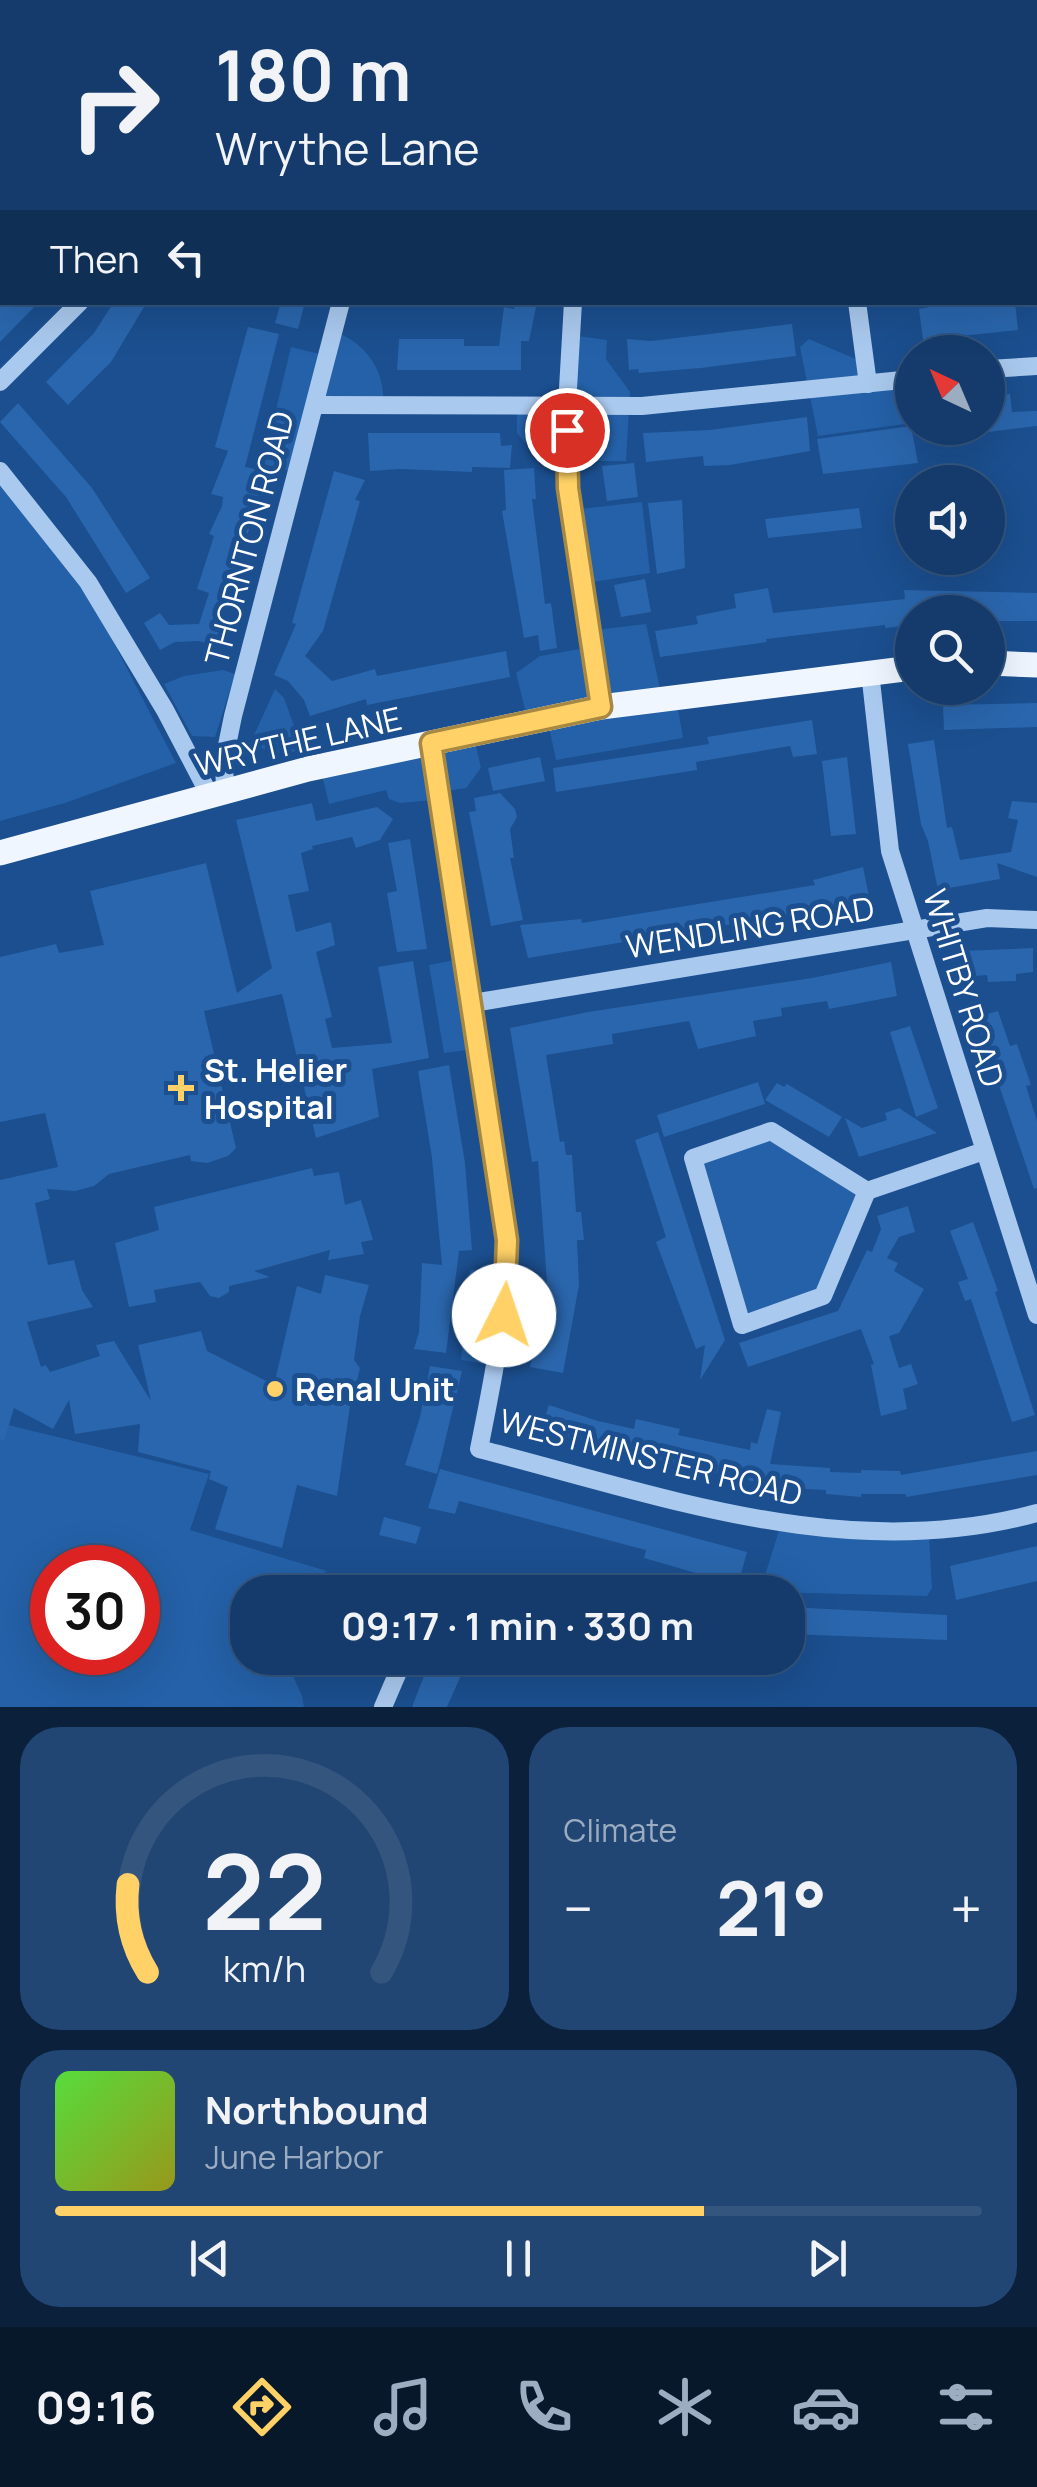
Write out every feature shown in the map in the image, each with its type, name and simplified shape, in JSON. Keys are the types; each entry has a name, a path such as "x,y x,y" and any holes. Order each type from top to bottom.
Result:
{"main road":[{"path":"1005,664 1037,665"},
{"name":"WRYTHE LANE","path":"0,853 217,792 601,707 895,670"}],"street":[{"path":"0,382 77,305"},
{"name":"THORNTON ROAD","path":"217,792 233,716 340,305"},
{"path":"574,305 566,406 568,488 601,707"},
{"path":"857,305 868,384"},
{"path":"1005,369 1037,366"},
{"path":"316,405 642,406 895,381"},
{"path":"0,471 88,582 217,792"},
{"name":"WHITBY ROAD","path":"870,672 890,851 1037,1315"},
{"name":"WESTMINSTER ROAD","path":"431,743 507,1240 503,1324 479,1449 750,1518 831,1531 925,1532 970,1528 1037,1513"},
{"name":"WENDLING ROAD","path":"472,1003 987,918 1037,920"},
{"path":"867,1191 771,1131 693,1158 742,1324 823,1296 867,1191 984,1152"},
{"path":"383,1707 397,1675"}],"shaded area":[{"path":"337,333 357,344 372,360 381,380 383,402 321,400"},
{"path":"571,335 607,340 606,359 630,392 626,461 568,461 567,453 530,448 517,433 517,407 566,406"},
{"path":"809,339 865,363 869,384 895,381 895,425 818,436 800,347"},
{"path":"291,347 328,356 297,473 263,464"},
{"path":"0,477 73,573 176,763 65,803 0,821"},
{"path":"642,502 650,573 580,584 571,510"},
{"path":"646,624 661,693 527,717 516,673 540,656 597,646 595,630"},
{"path":"223,670 235,674 215,737 192,736 164,684 184,676"},
{"path":"275,689 284,698 303,751 277,753 250,744"},
{"path":"676,697 683,738 556,760 548,722"},
{"path":"474,737 481,768 466,788 433,793 434,800 400,803 389,799 386,790 329,804 321,771"},
{"path":"460,959 475,1049 444,1053 429,965"},
{"path":"771,1131 867,1191 823,1296 742,1325 693,1158"},
{"path":"504,1267 492,1365 461,1360 470,1270"},
{"path":"0,1423 209,1474 190,1530 327,1571 321,1575 230,1575 230,1675 293,1675 304,1707 0,1707"},
{"path":"780,1527 929,1535 932,1588 927,1596 805,1593 805,1575 765,1575"}],"building":[{"path":"0,305 36,305 0,342"},
{"path":"112,305 145,305 111,362 68,405 46,382 94,333"},
{"path":"280,305 304,305 298,329 275,323"},
{"path":"515,305 536,305 529,341 521,341 521,370 397,370 399,339 464,339 464,346 499,346 504,307 514,309"},
{"path":"939,305 1015,305 1018,330 922,335 919,309"},
{"path":"792,324 796,356 701,368 639,373 638,369 629,370 627,339 651,341"},
{"path":"248,327 279,334 245,467 266,471 215,646 199,641 175,642 160,650 144,623 160,613 169,625 199,624 209,593 197,589 214,536 209,534 222,506 223,497 211,494 228,451 215,447"},
{"path":"1005,394 1010,394 1012,412 1037,411 1037,426 1005,430"},
{"path":"18,403 92,488 150,578 126,593 66,497 0,422"},
{"path":"807,417 810,451 730,465 704,466 703,456 646,462 643,433 710,430"},
{"path":"895,428 895,445 915,445 918,463 823,474 817,439"},
{"path":"368,433 500,433 501,446 512,445 510,468 472,467 472,472 370,471"},
{"path":"634,463 638,497 607,501 602,466"},
{"path":"534,468 536,499 532,499 545,604 551,603 557,648 540,651 538,635 524,638 502,511 506,510 504,470"},
{"path":"334,471 365,480 355,500 360,501 323,631 305,656 332,681 375,669 377,676 506,651 510,677 367,705 366,699 310,716 304,700 288,681 274,675 296,624 292,623"},
{"path":"682,500 685,568 657,574 648,503"},
{"path":"859,508 862,528 768,538 765,519"},
{"path":"645,579 651,612 621,617 614,585"},
{"path":"768,588 773,613 895,600 895,627 766,639 767,642 660,657 655,631 698,624 696,616 736,608 734,594"},
{"path":"904,590 1037,593 1037,621 1005,621 1005,595 905,595"},
{"path":"1037,703 1037,727 944,730 943,705"},
{"path":"812,720 817,754 793,757 790,746 696,762 697,770 556,792 553,768 709,744 707,737"},
{"path":"934,740 947,828 952,827 960,860 1011,852 1018,820 1008,818 1012,801 1037,803 1037,877 997,863 1000,879 938,890 921,824 908,744"},
{"path":"540,757 545,781 493,791 488,768"},
{"path":"847,757 856,834 831,836 822,761"},
{"path":"500,793 517,817 510,829 514,858 510,858 523,920 491,926 469,812 476,811 474,798"},
{"path":"312,803 316,821 377,807 393,819 380,840 356,848 352,837 312,846 313,849 301,853 309,891 288,895 296,932 331,922 335,945 316,952 332,1017 325,1019 332,1048 392,1043 378,967 413,961 429,1058 372,1069 379,1117 316,1138 282,994 204,1011 236,1148 228,1156 207,1163 191,1161 190,1155 109,1174 94,1186 75,1191 47,1189 50,1199 35,1203 48,1265 74,1260 82,1290 93,1307 27,1322 41,1367 46,1365 50,1372 100,1356 96,1345 114,1341 151,1401 138,1345 201,1331 207,1351 274,1385 297,1286 321,1294 325,1275 369,1285 360,1316 354,1360 360,1368 352,1392 337,1496 297,1485 282,1548 215,1529 228,1487 209,1479 211,1471 138,1452 140,1424 75,1434 69,1400 53,1429 14,1408 4,1441 0,1440 0,1180 58,1167 45,1113 0,1122 0,957 56,944 59,953 104,945 90,891 206,863 237,993 272,968 236,820"},
{"path":"410,839 427,949 397,952 387,893 397,891 388,843"},
{"path":"863,867 870,901 528,958 520,925 581,919 582,923 815,885 813,880"},
{"path":"1033,948 1033,972 1016,974 1016,981 988,982 987,975 963,977 962,951"},
{"path":"891,962 897,996 829,1009 827,1001 781,1008 782,1016 753,1021 756,1036 698,1049 689,1021 612,1034 613,1044 546,1055 560,1142 564,1141 566,1155 572,1155 576,1212 581,1212 584,1240 577,1240 579,1285 563,1373 530,1367 543,1294 548,1295 538,1161 532,1162 510,1028"},
{"path":"998,1011 1010,1046 1017,1044 1031,1085 1026,1086 1037,1121 1034,1189 976,1017"},
{"path":"910,1026 938,1108 916,1117 890,1032"},
{"path":"449,1065 465,1163 472,1250 459,1251 446,1353 414,1349 419,1332 422,1263 442,1265 432,1158 418,1071"},
{"path":"758,1082 765,1104 664,1137 657,1115"},
{"path":"777,1083 784,1087 787,1084 842,1117 829,1137 765,1100"},
{"path":"899,1108 937,1133 859,1157 845,1118 862,1128 887,1120 885,1113"},
{"path":"658,1132 725,1340 700,1380 705,1345 696,1349 656,1242 666,1237 635,1140"},
{"path":"312,1168 314,1176 339,1172 345,1205 361,1200 373,1240 361,1242 364,1254 328,1260 330,1250 254,1271 270,1277 229,1286 229,1292 219,1298 210,1296 200,1282 154,1290 156,1302 129,1307 115,1243 159,1230 154,1207"},
{"path":"908,1206 915,1232 899,1237 887,1258 898,1263 894,1271 924,1289 899,1333 889,1336 899,1368 911,1364 918,1384 903,1389 907,1409 881,1416 871,1365 874,1364 861,1329 748,1367 739,1343 838,1311 867,1250 872,1252 881,1229 877,1216"},
{"path":"973,1222 1035,1415 1012,1422 971,1299 965,1301 958,1282 968,1279 950,1231"},
{"path":"430,1366 462,1371 437,1474 405,1465"},
{"path":"549,1405 634,1429 636,1419 680,1429 678,1435 750,1450 751,1442 757,1444 767,1409 781,1412 770,1464 830,1468 830,1472 900,1471 901,1475 1037,1451 1037,1475 906,1497 861,1497 783,1488 597,1446 541,1428"},
{"path":"440,1469 747,1552 741,1575 703,1575 644,1558 646,1550 459,1501 455,1514 428,1508"},
{"path":"384,1517 421,1527 416,1544 379,1535"},
{"path":"1037,1546 1037,1581 956,1600 950,1566"},
{"path":"805,1608 947,1615 947,1640 805,1635"},
{"path":"461,1675 447,1707 412,1707 424,1676"}],"place":[{"name":"St. Helier Hospital","path":"181,1088"},
{"name":"Renal Unit","path":"275,1389"}],"route":[{"path":"504,1315 507,1240 431,743 601,707 568,488 567,430"}]}
